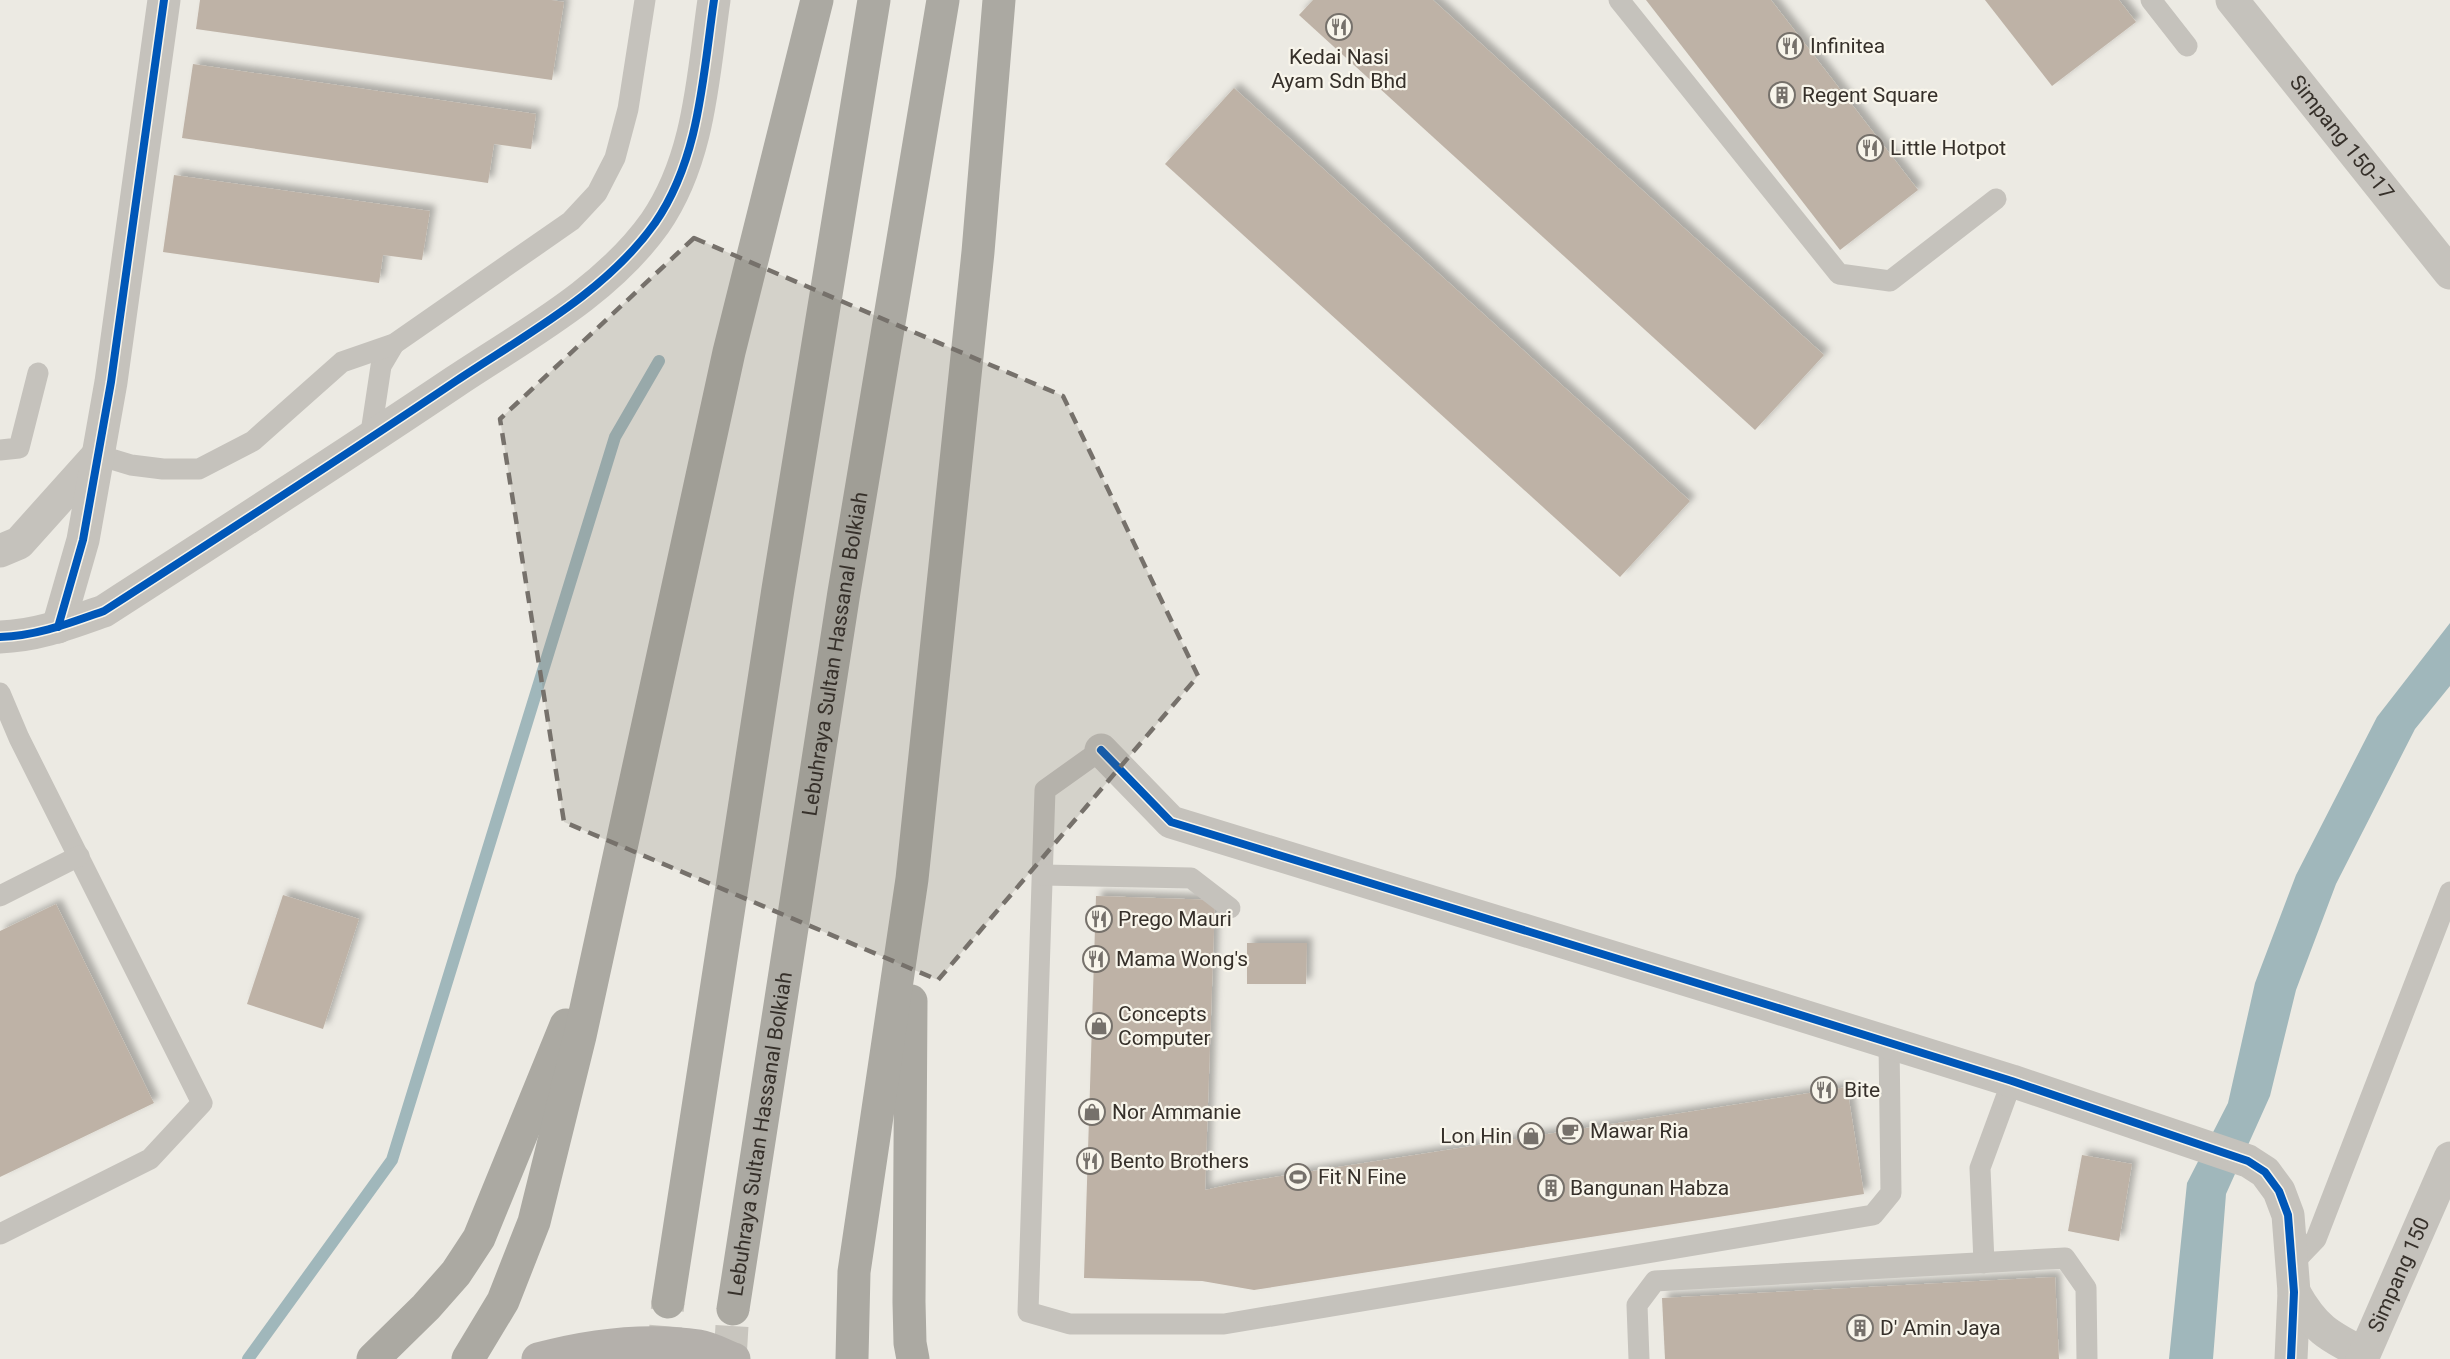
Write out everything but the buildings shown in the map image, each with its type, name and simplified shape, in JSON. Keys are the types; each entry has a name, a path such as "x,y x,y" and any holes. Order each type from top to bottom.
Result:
{"highway":[{"path":"468,1359 503,1301 534,1222 580,1036 729,352 817,0"},
{"path":"668,1302 778,589 874,0"},
{"name":"Lebuhraya Sultan Hassanal Bolkiah","path":"734,1309 844,592 943,0"},
{"path":"852,1359 854,1272 912,879 978,252 999,0"},
{"path":"912,879 909,1302 910,1343 913,1359"},
{"path":"373,1359 426,1307 456,1273 479,1238 601,938"}],"main road":[{"path":"537,1359 571,1350 636,1342 701,1347 734,1359"}],"street":[{"path":"58,627 83,540 111,382 164,0"},
{"path":"0,637 20,636 58,627 104,611 370,439 574,302 623,261 655,222 684,169 698,110 714,0"},
{"name":"Simpang 150-17","path":"2232,0 2450,273"},
{"path":"0,551 19,543 98,455"},
{"path":"1101,750 1171,822 2012,1081 2248,1161 2265,1172 2279,1191 2288,1215 2293,1278 2291,1359"},
{"name":"Simpang 150","path":"2363,1357 2450,1158"},
{"path":"2293,1278 2307,1315 2329,1336 2363,1357"}],"lane":[{"path":"98,455 131,465 163,469 199,469 253,441 342,362 394,344 571,221 597,193 615,158 628,109 645,0"},
{"path":"1619,0 1839,274 1890,281 1996,199"},
{"path":"2151,0 2187,46"},
{"path":"370,439 381,366 394,344"},
{"path":"0,450 19,448 38,373"},
{"path":"0,693 19,738 202,1103 150,1159 0,1234"},
{"path":"1101,750 1045,790 1028,1312 1070,1324 1224,1324 1873,1215 1891,1193 1889,1043"},
{"path":"0,896 79,856"},
{"path":"1043,875 1191,878 1230,908"},
{"path":"2293,1278 2316,1239 2450,892"},
{"path":"1984,1263 1980,1168 2012,1081"},
{"path":"1639,1359 1637,1305 1655,1281 2065,1258 2086,1288 2087,1359"}],"highlighted area":[{"path":"694,238 1063,396 1198,676 938,980 564,822 500,419"}],"water":[{"path":"2450,623 2450,686 2415,729 2336,884 2296,990 2270,1096 2226,1194 2213,1359 2169,1359 2187,1183 2228,1103 2255,983 2296,875 2377,717"}],"waterway":[{"path":"248,1359 392,1160 615,437 659,361"}],"tunnel":[{"path":"663,1359 668,1302"},
{"path":"730,1359 733,1309"}],"cycle path":[{"path":"58,627 83,540 111,382 164,0"},
{"path":"0,637 40,631 104,611 563,311 613,270 655,223 682,171 697,115 714,0"},
{"path":"1101,750 1171,822 2012,1081 2248,1161 2265,1172 2279,1191 2288,1215 2294,1292 2291,1359"}],"place":[{"name":"Kedai Nasi Ayam Sdn Bhd","path":"1339,27"},
{"name":"Infinitea","path":"1790,46"},
{"name":"Regent Square","path":"1782,95"},
{"name":"Little Hotpot","path":"1870,148"},
{"name":"Prego Mauri","path":"1099,919"},
{"name":"Mama Wong's","path":"1096,959"},
{"name":"Concepts Computer","path":"1099,1026"},
{"name":"Bite","path":"1824,1090"},
{"name":"Nor Ammanie","path":"1092,1112"},
{"name":"Mawar Ria","path":"1570,1131"},
{"name":"Lon Hin","path":"1531,1136"},
{"name":"Bento Brothers","path":"1090,1161"},
{"name":"Fit N Fine","path":"1298,1177"},
{"name":"Bangunan Habza","path":"1551,1188"},
{"name":"D' Amin Jaya","path":"1860,1328"}]}
